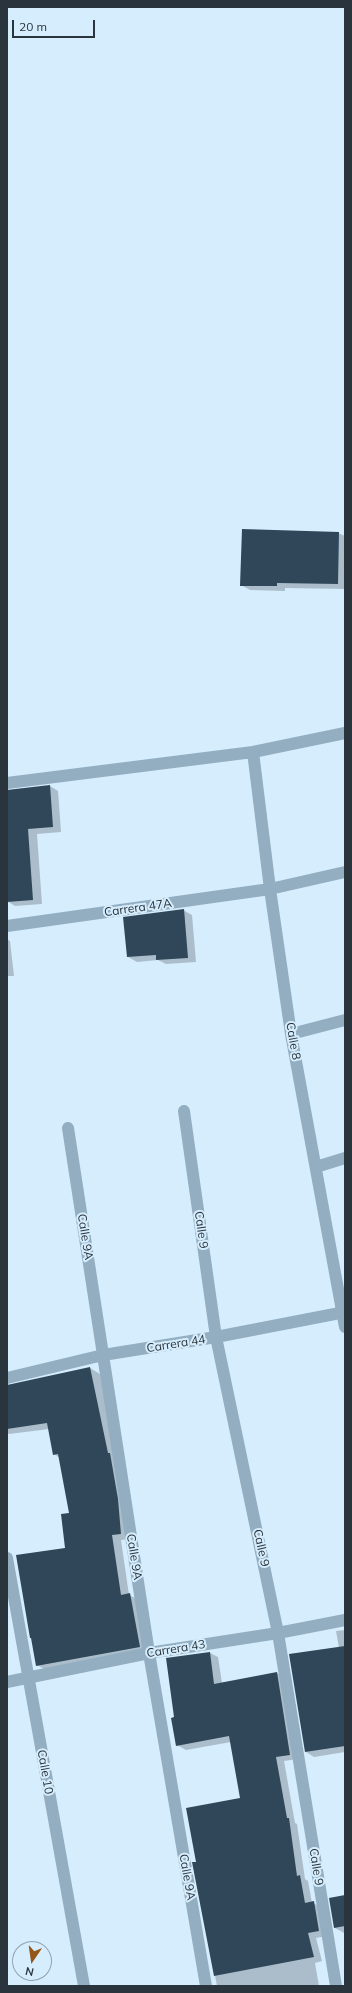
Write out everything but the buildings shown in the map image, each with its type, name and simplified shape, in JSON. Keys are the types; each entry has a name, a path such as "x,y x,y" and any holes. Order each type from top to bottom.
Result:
{"street":[{"path":"7,783 253,752 345,733"},
{"name":"Calle 8","path":"253,752 270,889 292,1034 344,1313 345,1327"},
{"name":"Carrera 47A","path":"7,926 270,889 345,872"},
{"path":"292,1034 345,1020"},
{"name":"Calle 9","path":"184,1111 216,1337 278,1633 336,1986"},
{"name":"Calle 9A","path":"68,1128 149,1653 206,1986"},
{"path":"316,1167 345,1158"},
{"name":"Carrera 44","path":"7,1378 103,1356 344,1313"},
{"name":"Calle 10","path":"7,1558 84,1986"},
{"name":"Carrera 43","path":"7,1682 149,1653 278,1633 345,1620"}]}
